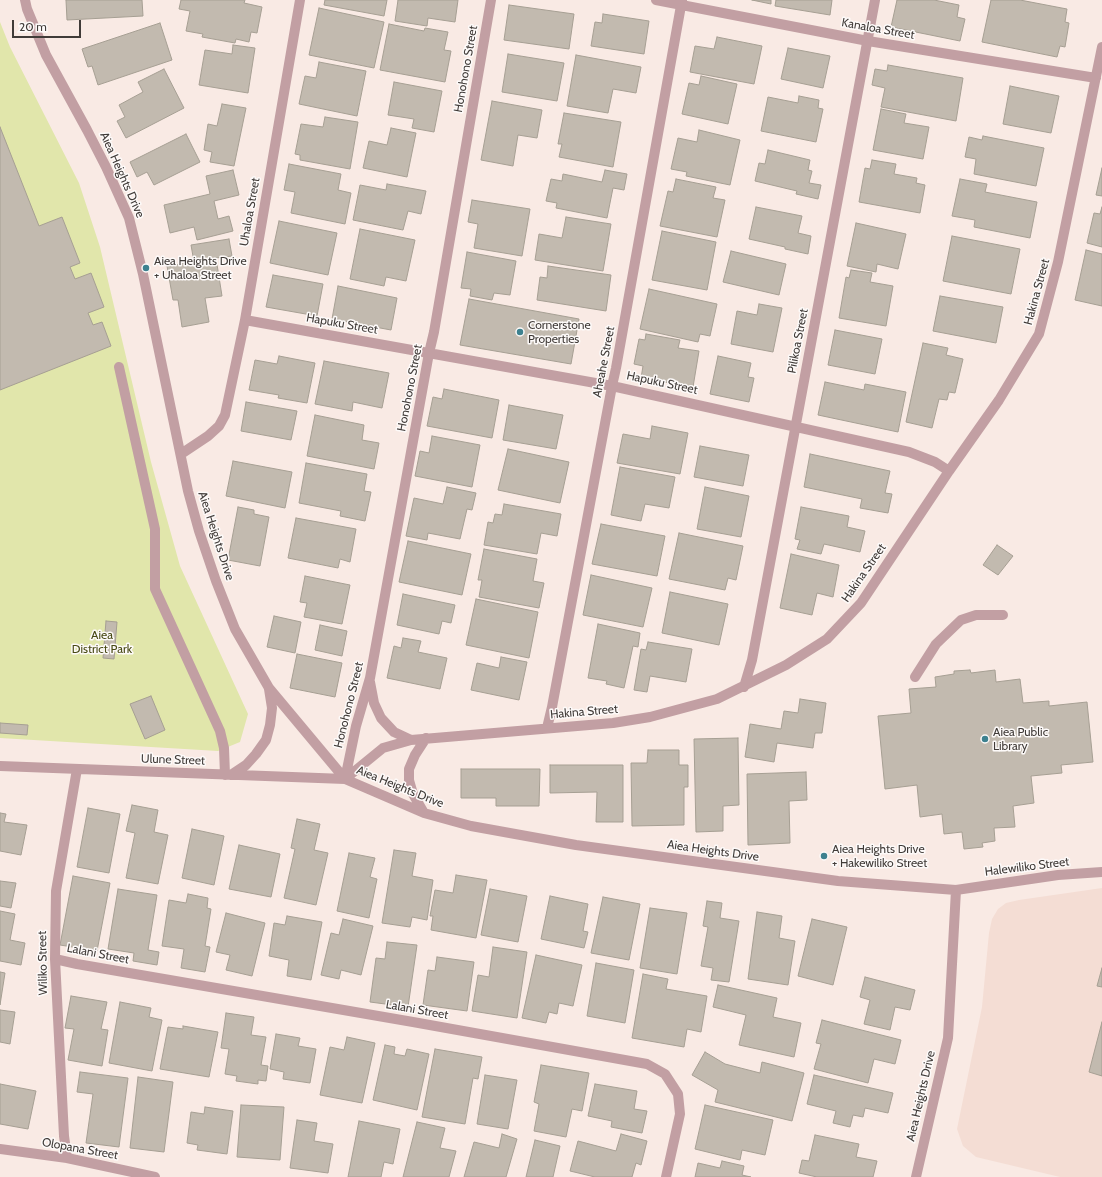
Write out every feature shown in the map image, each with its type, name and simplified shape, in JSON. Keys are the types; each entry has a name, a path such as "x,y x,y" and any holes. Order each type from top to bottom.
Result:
{"street":[{"name":"Aiea Heights Drive","path":"25,0 27,9 46,55 106,167 129,218 143,274 188,491 199,531 216,581 235,629 269,688 345,779 424,813 471,826 576,845 838,881 956,890 948,1038 916,1177"},
{"name":"Uhaloa Street","path":"181,454 208,436 219,426 225,415 245,320 300,0"},
{"name":"Honohono Street","path":"345,779 356,726 370,678 435,325 491,0"},
{"name":"Kanaloa Street","path":"656,0 681,2 868,41 1096,78"},
{"name":"Pilikoa Street","path":"744,686 752,660 875,0"},
{"name":"Aheahe Street","path":"547,728 616,368 681,2"},
{"name":"Hakina Street","path":"345,779 383,748 411,740 612,723 650,717 716,699 786,666 827,639 861,602 949,471 999,400 1039,334 1058,262 1102,47"},
{"name":"Hapuku Street","path":"245,320 612,386 909,452 935,462 949,471"},
{"path":"119,367 155,529 155,589 220,731 228,775 246,765 266,740 272,708 269,688"},
{"path":"915,677 936,644 961,620 976,615 1003,615"},
{"path":"370,678 374,702 381,718 394,732 411,740"},
{"path":"424,813 413,794 409,780 409,769 415,755 426,738"},
{"name":"Ulune Street","path":"0,766 345,779"},
{"name":"Wiliko Street","path":"67,1158 64,1136 55,958 56,891 77,769"},
{"name":"Halewiliko Street","path":"956,890 1058,875 1102,872"},
{"name":"Lalani Street","path":"55,958 84,965 647,1064 665,1074 678,1094 680,1114 666,1177"},
{"name":"Olopana Street","path":"0,1149 67,1158 155,1177"}],"shaded area":[{"path":"1102,888 1102,1177 1060,1177 976,1157 963,1146 957,1129 982,1007 989,933 992,919 998,909 1006,903"}],"green space":[{"name":"Aiea District Park","path":"0,22 10,47 79,183 100,247 151,462 180,566 248,714 240,742 218,751 0,738"}],"building":[{"path":"66,0 142,0 143,16 67,20"},
{"path":"181,0 245,0 244,3 262,7 257,33 251,32 249,42 236,39 235,43 202,37 203,34 186,31 190,11 179,9"},
{"path":"325,0 387,0 384,16 324,5"},
{"path":"398,0 458,0 455,22 428,18 427,26 395,21"},
{"path":"752,0 771,0 771,4"},
{"path":"776,0 832,0 830,15 775,6"},
{"path":"897,0 934,0 959,5 957,17 965,19 960,41 891,27"},
{"path":"991,0 1020,0 1067,9 1065,22 1069,23 1065,47 1060,46 1057,57 982,42"},
{"path":"509,5 574,14 569,49 504,40"},
{"path":"319,8 384,22 374,68 309,55"},
{"path":"603,14 649,21 644,54 591,46 595,22 602,23"},
{"path":"160,23 172,60 98,85 92,66 88,67 82,49"},
{"path":"389,24 424,31 425,28 448,32 444,50 451,51 445,82 380,70"},
{"path":"717,37 762,46 754,84 690,72 695,46 714,49"},
{"path":"233,45 255,48 248,93 199,85 205,50 232,54"},
{"path":"788,48 830,56 823,88 781,79"},
{"path":"508,54 564,63 557,101 502,92"},
{"path":"576,55 641,67 636,93 613,89 608,113 567,106"},
{"path":"319,62 366,71 357,116 299,104 305,76 316,78"},
{"path":"888,65 963,78 956,121 881,107 885,88 872,85 875,69 887,71"},
{"path":"164,69 184,108 126,138 117,121 125,117 119,105 143,92 138,82"},
{"path":"701,76 737,84 728,124 682,114 689,83 699,85"},
{"path":"394,82 442,91 434,132 412,128 414,119 388,115"},
{"path":"1010,86 1059,96 1051,133 1003,124"},
{"path":"799,96 819,100 818,108 823,109 816,142 761,131 768,97 798,103"},
{"path":"492,101 542,110 537,138 518,135 513,166 481,160"},
{"path":"222,104 246,108 234,166 210,162 212,152 204,150 208,124 217,126"},
{"path":"881,109 906,114 904,123 929,127 923,159 873,150"},
{"path":"564,113 621,122 613,167 559,157 562,144 558,144"},
{"path":"325,117 358,122 350,169 300,160 300,155 295,154 301,124 323,127"},
{"path":"0,127 39,226 62,217 80,263 70,267 75,279 91,273 104,307 88,313 93,325 102,322 111,346 0,390"},
{"path":"391,128 416,133 407,177 363,168 369,141 387,145"},
{"path":"699,130 740,140 730,185 686,176 687,172 671,169 678,138 697,142"},
{"path":"186,134 200,162 154,185 147,172 137,177 130,162"},
{"path":"983,136 1044,148 1036,186 974,174 976,159 965,157 969,137 982,140"},
{"path":"768,150 810,160 808,170 812,171 809,183 821,185 818,199 796,194 797,191 755,181 759,163 765,164"},
{"path":"872,160 896,164 894,174 917,178 916,183 925,185 920,213 859,202 865,168 870,169"},
{"path":"289,164 341,174 338,190 351,193 345,224 291,213 295,192 284,190"},
{"path":"1102,168 1102,196 1096,195"},
{"path":"233,170 239,195 214,201 218,219 229,216 233,231 197,240 194,227 170,233 164,205 210,194 206,176"},
{"path":"605,170 627,174 624,190 613,188 607,218 556,208 557,203 546,201 551,179 562,181 563,174 602,182"},
{"path":"676,179 716,187 713,198 725,200 717,237 660,226 668,191 673,192"},
{"path":"960,179 987,184 985,192 1037,202 1030,238 974,227 975,220 952,216"},
{"path":"387,184 426,191 421,214 408,211 403,230 353,220 360,185 386,190"},
{"path":"472,200 530,209 522,256 474,248 478,224 468,222"},
{"path":"756,207 802,216 798,233 811,236 808,254 749,239"},
{"path":"1102,207 1102,247 1087,243 1094,213 1100,214"},
{"path":"566,217 611,224 603,271 535,260 539,234 562,238"},
{"path":"279,221 337,233 328,275 270,263"},
{"path":"856,223 906,234 898,269 877,264 876,272 847,266"},
{"path":"360,229 415,240 406,281 386,277 384,286 350,279"},
{"path":"662,231 716,242 707,290 652,280"},
{"path":"952,236 1020,249 1011,294 943,281"},
{"path":"229,239 232,256 216,258 222,296 205,298 209,322 182,327 178,300 173,300 167,266 194,262 191,245"},
{"path":"1086,250 1102,254 1102,306 1075,300"},
{"path":"731,251 786,264 779,295 723,282"},
{"path":"467,252 516,261 510,295 494,293 492,300 470,296 471,289 461,288"},
{"path":"548,266 611,275 606,311 537,300 540,277 547,278"},
{"path":"851,270 872,273 870,282 893,286 886,326 839,318 846,277 849,278"},
{"path":"273,275 323,284 317,316 266,307"},
{"path":"338,286 397,298 391,330 332,319"},
{"path":"649,289 717,304 710,336 700,334 698,342 640,329"},
{"path":"940,296 1003,307 996,343 933,331"},
{"name":"Cornerstone Properties","path":"469,299 579,319 571,364 460,345"},
{"path":"759,304 782,308 773,352 731,344 737,311 757,315"},
{"path":"835,330 882,339 875,374 828,365"},
{"path":"646,334 680,340 678,348 699,351 693,387 641,378 643,366 634,364 639,339 645,340"},
{"path":"923,343 948,348 946,355 963,359 955,393 949,392 947,400 939,399 932,428 906,422"},
{"path":"279,356 315,363 307,403 278,398 279,395 249,390 255,360 277,364"},
{"path":"718,356 751,363 748,377 754,378 749,402 710,394"},
{"path":"324,361 389,373 382,408 353,402 352,411 315,404"},
{"path":"825,382 864,390 865,384 906,392 898,432 818,415"},
{"path":"444,389 499,400 492,438 427,426 433,397 442,399"},
{"path":"246,402 297,411 291,440 241,431"},
{"path":"509,405 563,415 556,449 503,440"},
{"path":"315,415 364,425 362,440 379,443 374,469 307,456"},
{"path":"652,426 688,433 680,474 617,463 623,434 650,439"},
{"path":"432,436 480,445 472,487 415,476 420,451 429,453"},
{"path":"700,446 749,455 743,486 694,477"},
{"path":"508,449 569,462 560,503 498,490"},
{"path":"810,454 890,471 885,493 892,494 888,513 860,508 862,499 804,487"},
{"path":"233,461 292,472 285,508 226,496"},
{"path":"306,463 367,474 364,491 371,492 365,521 340,516 341,511 299,503"},
{"path":"620,467 675,477 669,508 645,504 641,521 611,515"},
{"path":"447,487 476,493 472,510 467,509 460,539 428,533 427,540 406,536 414,498 443,504"},
{"path":"705,487 749,496 741,537 697,529"},
{"path":"504,504 561,514 557,536 541,533 537,554 484,545 488,522 493,523 495,514 502,515"},
{"path":"238,507 254,510 254,514 269,517 260,566 228,560"},
{"path":"801,507 849,516 847,527 865,531 860,552 824,544 821,554 797,549 800,540 795,539"},
{"path":"296,518 356,529 350,562 340,559 338,568 288,558"},
{"path":"601,524 665,536 657,576 592,564"},
{"path":"679,533 743,546 736,580 728,578 725,590 669,579"},
{"path":"408,541 471,554 462,595 399,582"},
{"path":"997,545 1013,556 998,575 983,565"},
{"path":"484,549 537,559 533,581 544,583 539,608 479,597 482,580 478,580"},
{"path":"791,554 839,565 833,597 817,593 812,615 780,608"},
{"path":"591,575 652,588 643,627 583,615"},
{"path":"305,576 350,585 342,624 304,617 307,603 300,602"},
{"path":"670,592 728,604 719,645 662,633"},
{"path":"403,594 455,605 451,623 442,621 439,634 397,625"},
{"path":"476,599 538,612 529,658 466,645"},
{"path":"274,616 301,622 295,653 267,647"},
{"path":"106,621 117,622 114,659 103,658"},
{"path":"598,624 640,633 638,647 633,646 624,688 606,684 607,681 588,678"},
{"path":"320,625 347,631 342,656 315,650"},
{"path":"403,638 421,641 418,652 447,658 440,689 387,678 394,646 401,648"},
{"path":"648,642 692,649 686,682 650,676 647,692 634,690 641,649 646,650"},
{"path":"297,654 342,663 335,697 290,688"},
{"path":"501,657 527,662 519,700 471,690 477,663 499,668"},
{"name":"Aiea Public Library","path":"970,670 971,673 995,670 996,682 1020,679 1023,703 1049,701 1049,706 1087,702 1093,762 1061,765 1062,773 1031,776 1034,803 1013,806 1015,827 994,828 995,841 982,843 983,847 964,849 962,832 944,834 942,814 920,817 917,785 885,789 878,716 911,713 909,689 936,687 935,677 954,674 954,671"},
{"path":"151,696 165,730 145,739 130,704"},
{"path":"800,699 826,703 822,733 815,733 813,748 777,743 774,762 745,757 750,724 781,729 784,711 798,713"},
{"path":"0,723 28,725 27,735 0,733"},
{"path":"738,738 739,805 723,806 723,831 696,832 694,739"},
{"path":"648,750 679,750 679,765 688,765 688,787 684,787 684,825 632,826 631,763 647,763"},
{"path":"550,765 623,765 623,822 596,822 597,792 550,793"},
{"path":"461,769 540,769 539,806 496,806 496,798 461,798"},
{"path":"806,772 807,800 789,801 790,843 748,845 747,774"},
{"path":"132,805 158,810 154,832 168,835 158,884 126,878 135,833 126,831"},
{"path":"88,808 120,814 109,873 77,867"},
{"path":"0,813 6,814 4,822 27,825 21,855 0,851"},
{"path":"297,819 320,824 314,850 328,853 316,905 284,898 295,849 291,848"},
{"path":"192,829 224,836 214,885 182,878"},
{"path":"239,845 280,854 271,897 229,889"},
{"path":"394,850 416,853 412,876 433,880 427,920 412,917 410,927 382,923"},
{"path":"349,853 375,858 370,877 377,879 369,918 337,911"},
{"path":"456,875 487,880 476,938 431,930 433,916 430,916 435,890 453,893"},
{"path":"73,876 110,883 97,951 60,945"},
{"path":"0,881 16,883 11,908 0,906"},
{"path":"118,889 157,895 148,950 159,952 157,965 133,961 134,953 108,949"},
{"path":"490,889 527,896 518,942 481,935"},
{"path":"188,894 208,898 207,908 211,909 205,946 210,947 205,972 181,968 184,949 162,946 169,900 186,903"},
{"path":"550,896 588,904 583,931 588,932 584,948 541,939"},
{"path":"603,897 640,904 629,960 591,953"},
{"path":"707,901 722,903 720,918 739,921 729,982 711,980 713,968 701,966 708,927 703,926"},
{"path":"650,908 687,913 677,974 640,968"},
{"path":"0,911 15,914 10,940 25,943 21,965 0,961"},
{"path":"757,912 782,916 779,938 795,941 788,985 748,979"},
{"path":"226,913 265,923 252,976 226,970 230,955 216,952"},
{"path":"287,916 322,922 311,980 287,976 289,960 269,956 274,923 285,925"},
{"path":"343,919 373,926 361,975 341,970 339,979 321,975 331,933 339,935"},
{"path":"812,919 847,927 833,985 798,976"},
{"path":"387,942 417,945 408,1007 370,1002 376,958 385,959"},
{"path":"493,947 527,952 517,1018 472,1011 478,975 489,977"},
{"path":"536,955 582,965 573,1006 559,1003 557,1014 549,1012 546,1023 522,1018"},
{"path":"437,957 474,962 467,1011 423,1005 428,970 435,971"},
{"path":"596,963 634,970 625,1023 587,1016"},
{"path":"1102,968 1102,987 1097,986"},
{"path":"0,972 5,973 0,1005"},
{"path":"643,974 668,979 666,989 707,996 701,1032 687,1029 684,1047 632,1038"},
{"path":"865,977 915,990 910,1010 895,1007 890,1030 864,1024 870,1000 860,997"},
{"path":"718,985 777,998 773,1017 801,1023 794,1057 739,1045 746,1015 713,1007"},
{"path":"71,996 107,1002 101,1029 108,1030 102,1066 68,1060 74,1029 65,1028"},
{"path":"120,1002 151,1008 149,1017 162,1020 152,1071 109,1063"},
{"path":"0,1010 15,1012 10,1044 0,1042"},
{"path":"226,1013 254,1017 251,1035 266,1037 261,1065 268,1066 266,1081 258,1080 258,1084 236,1081 237,1076 225,1074 229,1049 221,1048"},
{"path":"822,1020 901,1040 895,1064 874,1059 868,1083 814,1069 821,1044 816,1043"},
{"path":"1102,1022 1102,1076 1089,1072"},
{"path":"183,1026 218,1032 209,1077 160,1069 168,1027 183,1029"},
{"path":"276,1034 300,1038 298,1046 316,1049 310,1083 283,1079 284,1072 270,1069"},
{"path":"347,1037 375,1043 362,1103 320,1095 330,1047 344,1050"},
{"path":"385,1045 395,1047 394,1054 405,1056 407,1049 429,1054 417,1110 373,1100"},
{"path":"435,1049 482,1057 478,1079 473,1078 465,1124 422,1117"},
{"path":"705,1052 725,1064 760,1073 762,1062 804,1073 792,1121 715,1102 718,1090 692,1075"},
{"path":"541,1065 589,1073 582,1111 572,1109 566,1137 534,1131 539,1104 534,1102"},
{"path":"80,1072 128,1078 119,1147 86,1143 93,1094 77,1092"},
{"path":"485,1075 517,1080 508,1129 477,1124"},
{"path":"814,1075 893,1093 888,1113 865,1108 863,1117 853,1115 850,1127 833,1123 836,1111 807,1104"},
{"path":"138,1077 173,1082 164,1152 130,1148"},
{"path":"0,1084 36,1091 28,1129 0,1124"},
{"path":"595,1084 637,1091 634,1109 647,1111 642,1133 611,1127 612,1121 588,1116"},
{"path":"241,1105 284,1107 280,1160 237,1157"},
{"path":"705,1105 773,1120 765,1155 742,1150 740,1160 695,1149"},
{"path":"205,1107 233,1111 227,1154 197,1150 198,1145 187,1143 191,1112 204,1114"},
{"path":"297,1120 317,1123 314,1141 333,1144 328,1173 290,1168"},
{"path":"359,1121 400,1129 393,1164 384,1162 381,1177 348,1177"},
{"path":"417,1122 445,1128 440,1148 456,1151 449,1177 403,1177"},
{"path":"502,1134 517,1139 506,1177 464,1177 474,1142 499,1148"},
{"path":"621,1134 647,1141 641,1165 636,1163 632,1177 595,1177 570,1171 578,1141 616,1151"},
{"path":"815,1135 859,1144 856,1157 877,1161 873,1177 817,1177 799,1173 802,1160 809,1161"},
{"path":"535,1140 560,1146 553,1177 526,1177"},
{"path":"722,1161 744,1166 742,1175 751,1177 695,1177 698,1163 720,1168"}],"place":[{"name":"Aiea Heights Drive + Uhaloa Street","path":"146,268"},
{"name":"Cornerstone Properties","path":"520,332"},
{"name":"Aiea Public Library","path":"985,739"},
{"name":"Aiea Heights Drive + Hakewiliko Street","path":"824,856"}]}
